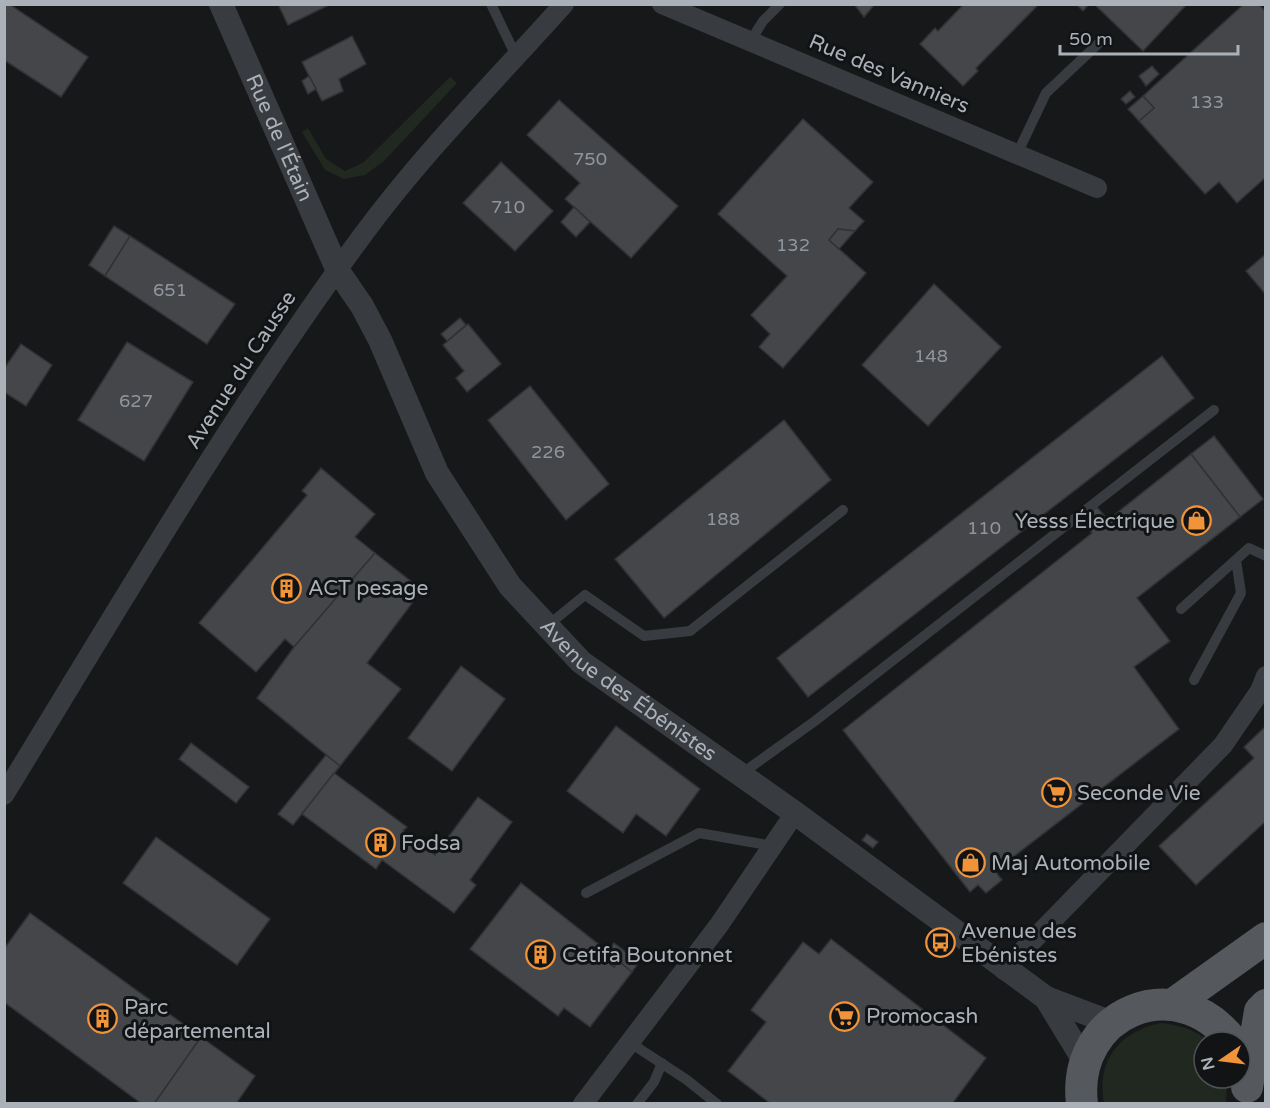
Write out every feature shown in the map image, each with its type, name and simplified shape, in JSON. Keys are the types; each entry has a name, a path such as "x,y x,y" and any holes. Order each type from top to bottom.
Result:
{"main road":[{"path":"1172,1005 1266,938"},
{"path":"1082,1104 1080,1089 1085,1062 1091,1047 1112,1023 1140,1008 1172,1005 1188,1008 1214,1021 1222,1030"},
{"path":"1246,1095 1260,1011 1266,1005"}],"street":[{"name":"Rue de l'Étain","path":"221,4 338,271"},
{"name":"Avenue du Causse","path":"4,795 251,393 363,235 411,176 564,4"},
{"name":"Rue des Vanniers","path":"662,4 1097,188"},
{"name":"Avenue des Ébénistes","path":"338,271 362,306 380,340 437,473 510,586 581,662 795,813 1004,970 1046,998 1112,1023"},
{"path":"1004,970 1223,745 1260,691 1266,676"},
{"path":"583,1104 718,925 795,813"},
{"name":"Avenue des Ébénistes","path":"1046,998 1085,1062"}],"lane":[{"path":"491,4 517,58"},
{"path":"750,42 763,21 780,4"},
{"path":"1017,154 1046,93 1098,44"},
{"path":"740,774 815,722 1214,410"},
{"path":"546,626 585,595 644,636 690,631 843,510"},
{"path":"1181,609 1249,548 1266,556"},
{"path":"1194,680 1241,593 1236,560"},
{"path":"586,893 699,832 773,846"},
{"path":"629,1042 662,1063 717,1104"},
{"path":"637,1104 654,1082 662,1063"}],"shaded area":[{"path":"450,77 457,83 384,161 365,175 344,179 325,170 302,132 308,128 326,159 345,171 364,162"},
{"path":"1160,1023 1192,1031 1192,1090 1227,1090 1226,1103 1104,1103 1102,1088 1107,1062 1122,1041 1145,1027"}],"building":[{"path":"4,4 9,4 88,57 61,97 4,60"},
{"path":"278,4 331,4 288,25"},
{"path":"854,4 875,4 864,17"},
{"path":"964,4 1039,4 976,68 978,71 963,86 920,44 935,28 938,31"},
{"path":"1076,4 1089,4 1083,11"},
{"path":"1094,4 1187,4 1143,51"},
{"path":"1244,4 1258,4 1266,12 1266,177 1237,203 1219,182 1205,194 1139,121 1154,108 1143,96"},
{"path":"352,36 366,64 339,79 343,91 322,101 302,62"},
{"path":"1152,66 1159,74 1146,86 1139,76"},
{"path":"309,76 316,89 308,94 302,81"},
{"path":"1130,91 1135,97 1126,104 1121,99"},
{"path":"1143,96 1154,108 1139,121 1128,109"},
{"path":"559,100 678,206 631,258 565,199 580,183 527,135"},
{"path":"803,119 873,182 849,208 864,221 855,231 838,229 829,240 866,273 783,368 759,347 770,334 751,315 787,276 718,214"},
{"path":"501,162 553,211 515,251 463,203"},
{"path":"574,207 590,222 576,237 561,222"},
{"path":"114,226 130,236 105,276 89,265"},
{"path":"838,229 855,231 839,249 829,240"},
{"path":"130,236 235,304 207,344 105,276"},
{"path":"1266,254 1266,295 1246,271"},
{"path":"934,284 1001,347 928,426 862,365"},
{"path":"460,318 466,325 447,341 441,334"},
{"path":"468,324 501,364 467,392 456,378 464,371 443,345"},
{"path":"127,342 193,382 144,461 78,420"},
{"path":"21,344 52,365 26,406 4,392 4,369"},
{"path":"1162,356 1194,398 808,697 777,658"},
{"path":"530,386 609,484 566,520 488,420"},
{"path":"784,420 831,480 664,618 615,559"},
{"path":"1214,436 1263,499 1240,517 1191,454"},
{"path":"1191,454 1240,517 1137,598 1170,641 1134,667 1179,729 995,871 1002,880 986,893 978,885 970,892 843,730 1092,533 1081,520 1097,507 1108,520"},
{"name":"ACT pesage","path":"321,468 375,514 355,537 375,553 294,647 285,639 256,672 199,623 307,495 302,491"},
{"path":"375,553 422,590 367,663 401,689 340,766 257,698 294,647"},
{"name":"Fodsa","path":"461,666 505,699 452,771 408,738"},
{"path":"616,726 700,789 666,836 636,814 623,833 567,791"},
{"path":"1266,726 1266,821 1196,885 1159,846 1254,758 1244,747"},
{"path":"191,743 249,787 236,803 179,759"},
{"path":"326,755 340,766 293,825 278,814"},
{"name":"Fodsa","path":"334,773 407,827 403,831 435,855 478,797 512,822 470,880 476,885 454,913 382,860 376,869 302,814"},
{"path":"867,834 878,842 873,848 862,840"},
{"path":"156,837 270,919 237,965 123,883"},
{"name":"Cetifa Boutonnet","path":"521,883 607,951 602,958 614,967 619,961 632,972 590,1027 564,1008 558,1016 470,949"},
{"name":"Parc départemental","path":"30,913 201,1037 154,1104 142,1104 4,1002 4,949"},
{"name":"Promocash","path":"831,939 986,1058 952,1104 771,1104 728,1071 766,1022 751,1010 803,942 819,954"},
{"path":"614,943 639,962 632,972 619,961 614,967 602,958"},
{"path":"201,1037 255,1076 236,1104 154,1104"}],"place":[{"name":"Yesss Électrique","path":"1196,521"},
{"name":"ACT pesage","path":"287,588"},
{"name":"Seconde Vie","path":"1056,793"},
{"name":"Fodsa","path":"380,843"},
{"name":"Maj Automobile","path":"970,863"},
{"name":"Avenue des Ebénistes","path":"940,943"},
{"name":"Cetifa Boutonnet","path":"541,955"},
{"name":"Promocash","path":"845,1016"},
{"name":"Parc départemental","path":"103,1019"}]}
